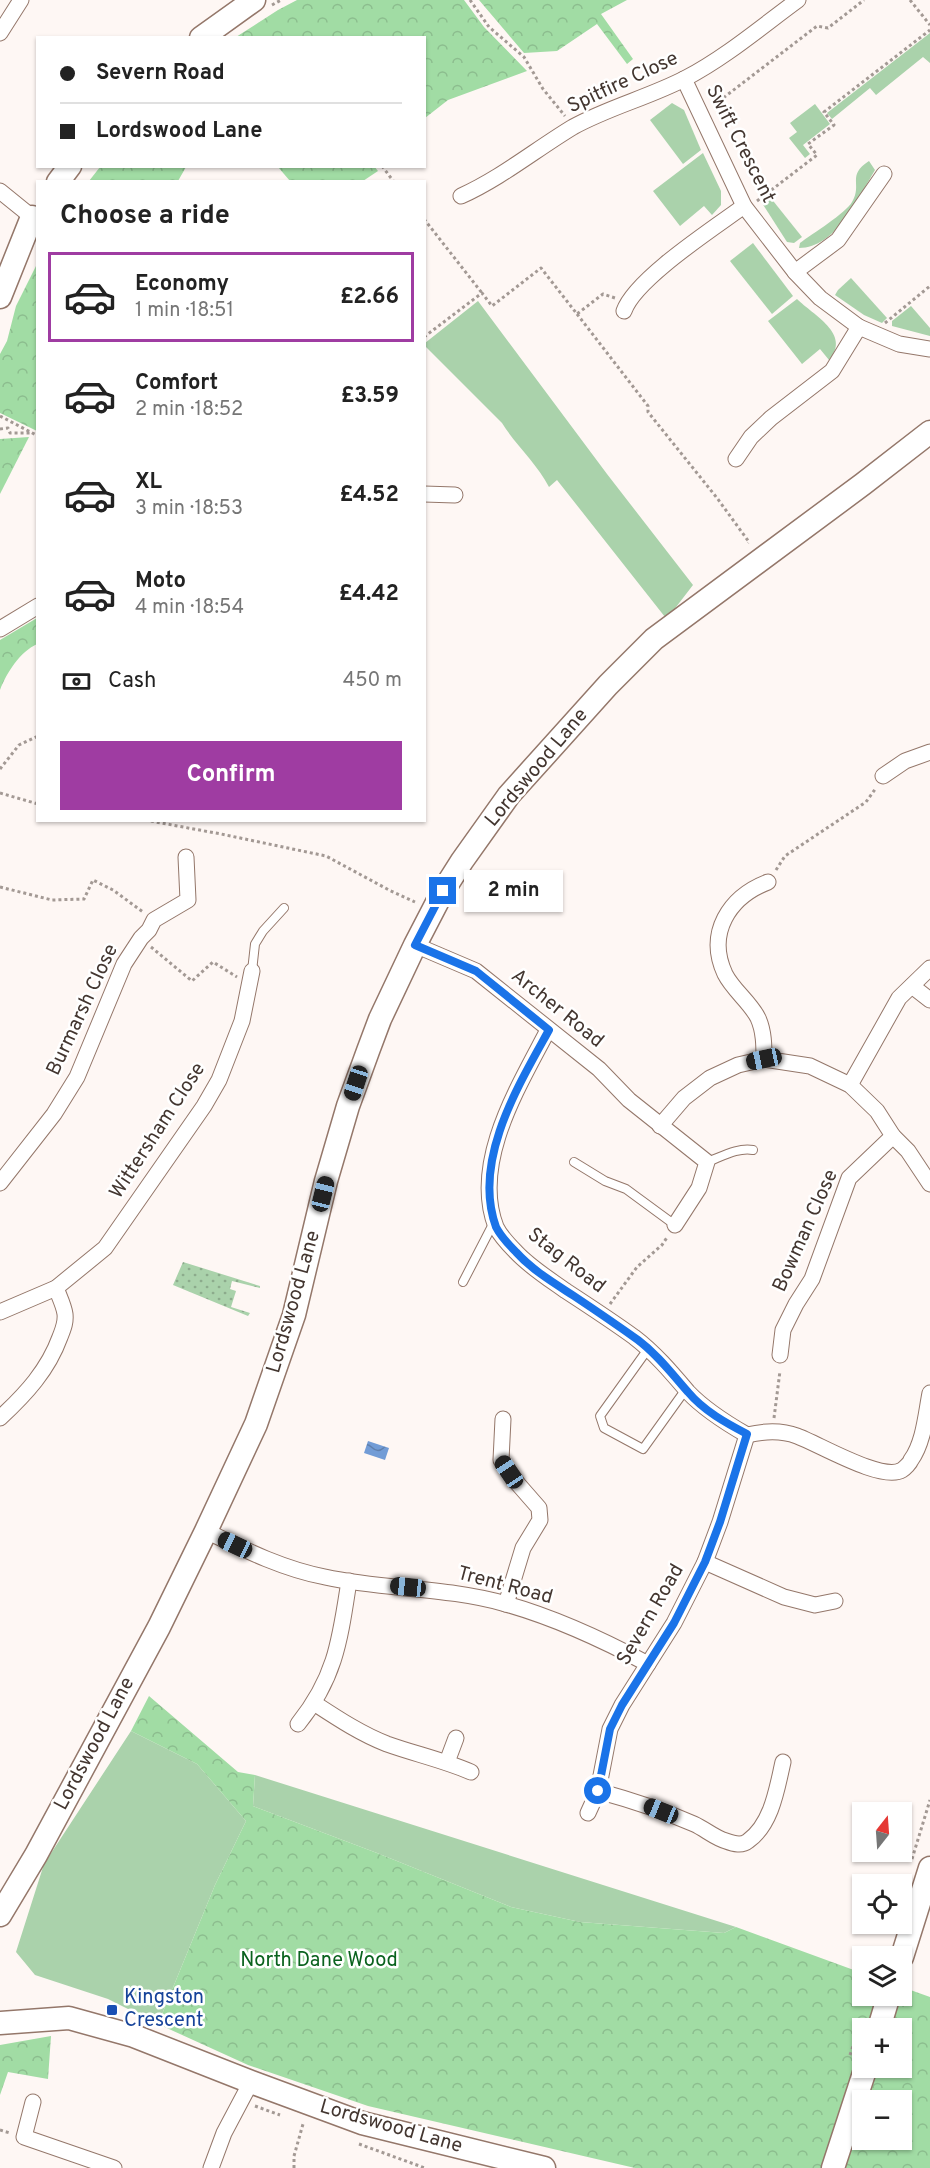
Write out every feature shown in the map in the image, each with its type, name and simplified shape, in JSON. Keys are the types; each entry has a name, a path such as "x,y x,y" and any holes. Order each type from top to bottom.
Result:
{"street":[{"path":"0,33 21,0"},
{"path":"204,36 254,0"},
{"name":"Spitfire Close","path":"461,196 486,185 574,127 624,103 684,79 718,60 798,0"},
{"name":"Swift Crescent","path":"684,79 745,208 795,272 820,298 866,330 899,344 930,349"},
{"path":"795,272 838,240 884,174"},
{"path":"0,191 34,213"},
{"path":"625,307 654,274 745,208"},
{"path":"0,257 10,239 34,213"},
{"path":"0,297 34,213"},
{"path":"736,459 751,437 771,418 832,372 866,330"},
{"name":"Lordswood Lane","path":"0,1915 36,1854 159,1628 206,1532 268,1394 301,1293 323,1194 348,1106 377,1028 415,945 462,861 509,795 608,685 654,639 930,432"},
{"path":"426,494 455,495"},
{"path":"0,629 36,607"},
{"path":"883,776 905,761 930,752"},
{"name":"Burmarsh Close","path":"0,1182 54,1114 77,1077 124,964 141,938 154,920 188,900 186,857"},
{"path":"764,1059 763,1034 759,1019 725,975 718,953 718,945 721,924 729,909 753,888 768,882"},
{"name":"Archer Road","path":"415,945 476,971 599,1069 629,1100 707,1162"},
{"path":"850,1085 899,998 930,968"},
{"name":"Wittersham Close","path":"0,1312 56,1288 105,1248 204,1106 219,1080 242,1021 250,977"},
{"path":"912,986 930,1000"},
{"name":"Stag Road","path":"549,1030 515,1092 499,1133 489,1173 497,1228 516,1253 648,1349 718,1419 747,1434"},
{"path":"660,1126 684,1098 710,1078 738,1065 764,1059 810,1066 850,1085 877,1111 893,1137 908,1151 930,1184"},
{"name":"Bowman Close","path":"780,1355 783,1330 812,1279 849,1178 893,1137"},
{"path":"675,1225 699,1188 707,1162"},
{"path":"0,1418 24,1396 38,1378 57,1345 65,1323 65,1313 56,1288"},
{"path":"747,1434 772,1431 797,1436 836,1455 875,1470 901,1471 912,1459 920,1438 930,1393"},
{"path":"503,1419 501,1460 518,1485 539,1508 540,1520 523,1548 506,1604"},
{"name":"Severn Road","path":"588,1813 598,1791 610,1729 622,1705 674,1623 705,1562 747,1434"},
{"name":"Trent Road","path":"206,1532 274,1562 313,1574 349,1581 448,1592 506,1604 578,1629 648,1664"},
{"path":"705,1562 784,1597 815,1605 835,1601"},
{"path":"298,1724 314,1703 336,1658 349,1581"},
{"path":"314,1703 356,1729 385,1743 447,1762 471,1772"},
{"path":"447,1762 456,1738"},
{"path":"598,1791 644,1804 697,1825 724,1840 738,1844 748,1842 762,1826 774,1801 783,1762"},
{"path":"904,1946 920,1866"},
{"name":"Lordswood Lane","path":"0,2024 69,2018 134,2036 362,2123 509,2163 543,2168"},
{"path":"833,2168 862,2078"},
{"path":"211,2168 224,2133 251,2082"},
{"path":"33,2102 24,2137 106,2167"}],"lane":[{"path":"250,977 255,944 284,908"},
{"path":"707,1162 730,1153 753,1150"},
{"path":"574,1162 605,1181 626,1189 675,1225"},
{"path":"464,1282 495,1220"},
{"path":"648,1349 600,1416 604,1428 643,1449 686,1389"}],"path":[{"path":"470,0 489,27 524,57 543,89 574,127"},
{"path":"701,115 817,26 828,28 864,0"},
{"path":"910,0 930,25"},
{"path":"745,208 817,155 808,144 834,125 824,112 930,30"},
{"path":"426,222 492,306 541,268 648,406 648,412 749,542 741,549"},
{"path":"866,330 930,286"},
{"path":"426,335 482,293"},
{"path":"577,314 603,294 625,307"},
{"path":"0,416 36,435"},
{"path":"0,429 8,428 10,433 32,433"},
{"path":"0,769 20,745 36,737"},
{"path":"768,882 785,856 866,802 883,776"},
{"path":"0,793 36,803"},
{"path":"156,822 326,856 389,890 434,910"},
{"path":"0,887 52,900 84,899 93,880 113,890 154,920"},
{"path":"141,938 192,981 213,962 240,978 250,977"},
{"path":"603,1315 637,1267 662,1245 675,1225"},
{"path":"772,1431 782,1362 780,1355"},
{"path":"920,1866 930,1800"},
{"path":"294,2168 294,2156 303,2124"}],"green space":[{"path":"297,0 464,0 484,27 527,71 448,100 426,117 426,36 238,36"},
{"path":"479,0 627,0 601,14 633,59 627,64 597,24 557,51 524,53"},
{"path":"930,33 930,63 923,57 876,95 870,88 832,119 827,113"},
{"path":"672,103 684,110 701,150 683,164 650,120"},
{"path":"815,104 830,124 803,145 810,154 805,158 789,138 797,132 790,123"},
{"path":"703,153 721,191 721,205 712,215 704,206 680,226 653,191"},
{"path":"869,161 875,170 853,207 835,231 812,246 799,248 800,243 849,207 855,196 858,171"},
{"path":"99,168 185,168 179,180 90,180"},
{"path":"279,168 376,168 378,171 364,180 289,180"},
{"path":"770,197 802,237 794,243 787,242 762,203"},
{"path":"753,243 793,296 772,314 730,261"},
{"path":"36,266 36,431 0,413 0,354 7,341 16,306"},
{"path":"851,278 887,318 882,323 864,315 835,295"},
{"path":"797,299 820,318 833,333 836,342 835,351 829,360 820,349 802,364 768,321"},
{"path":"478,301 693,585 673,611 665,617 557,480 549,487 502,423 426,347 426,342"},
{"path":"911,306 930,328 930,336 892,326 892,321"},
{"path":"29,437 0,494 0,439"},
{"path":"36,619 36,645 15,663 0,690 0,640"},
{"path":"183,1262 260,1286 260,1288 232,1281 230,1289 236,1291 231,1307 250,1313 248,1316 173,1285"},
{"name":"North Dane Wood","path":"149,1696 238,1772 255,1775 253,1806 511,1907 580,1922 724,1933 736,1927 852,1969 852,2006 912,2006 912,1991 930,1997 930,2168 635,2168 368,2106 248,2065 158,2024 215,1885 246,1821 197,1764 131,1731"},
{"path":"131,1731 197,1764 246,1821 215,1885 158,2024 108,1999 35,1975 16,1952 44,1864"},
{"path":"255,1775 736,1927 724,1933 580,1922 511,1907 253,1806"},
{"path":"51,2036 48,2079 8,2072 0,2095 0,2045"}],"water":[{"path":"368,1441 389,1448 385,1460 364,1453"}],"place":[{"name":"Kingston Crescent","path":"112,2010"}],"route":[{"path":"443,891 415,945 476,971 549,1030 515,1092 499,1133 489,1173 497,1228 516,1253 542,1274 642,1344 666,1365 689,1393 718,1419 747,1434 705,1562 674,1623 622,1705 610,1729 598,1791"}]}
